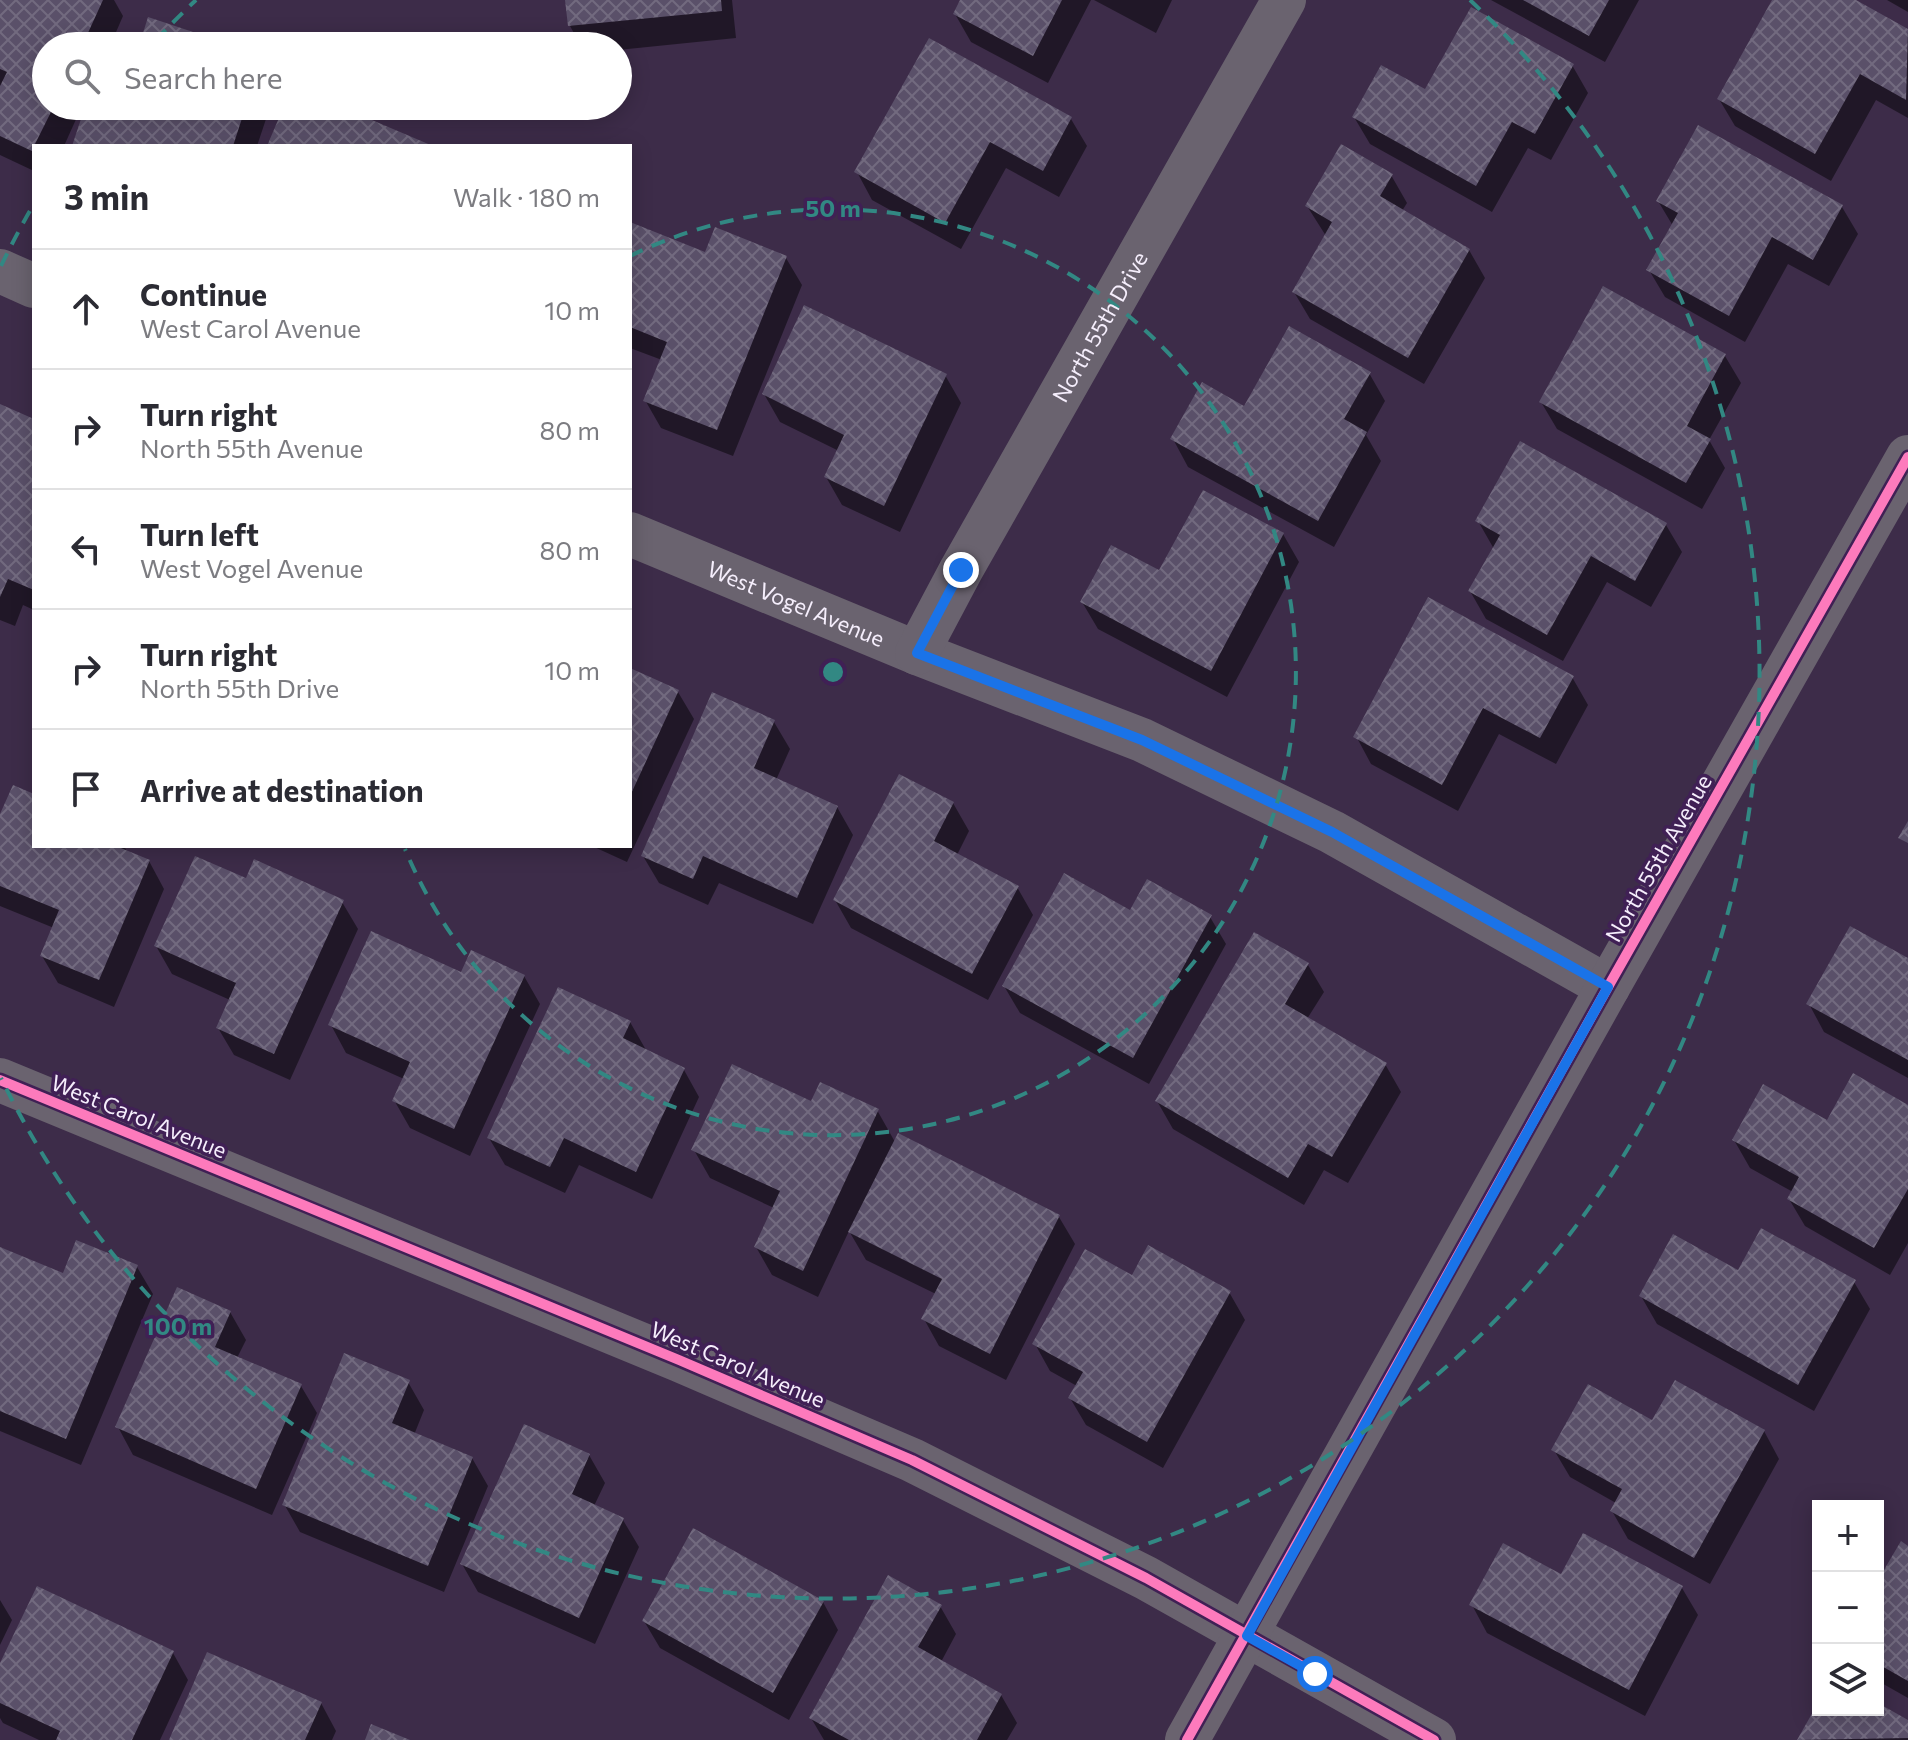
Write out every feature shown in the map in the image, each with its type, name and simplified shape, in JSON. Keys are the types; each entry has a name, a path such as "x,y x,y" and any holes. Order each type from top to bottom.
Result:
{"street":[{"name":"North 55th Drive","path":"917,653 1284,0"},
{"path":"0,271 32,285"},
{"name":"North 55th Avenue","path":"1187,1740 1908,457"},
{"name":"West Vogel Avenue","path":"632,535 917,653 1142,740 1318,825 1608,987"},
{"name":"West Carol Avenue","path":"0,1080 679,1360 912,1460 1146,1578 1434,1740"}],"building":[{"path":"0,0 103,0 88,32 32,32 32,120 47,120 35,144 32,144 32,151 0,136 0,86 7,72 0,69"},
{"path":"565,0 721,0 722,11 568,26"},
{"path":"960,0 1062,0 1033,56 953,14"},
{"path":"1523,0 1609,0 1589,36"},
{"path":"1772,0 1856,0 1908,29 1906,100 1860,74 1815,154 1717,99"},
{"path":"1471,7 1574,64 1535,134 1512,122 1476,186 1352,117 1381,65 1425,89"},
{"path":"148,17 193,32 143,32"},
{"path":"929,38 1072,117 1043,171 990,142 945,223 854,172"},
{"path":"81,120 241,120 234,144 73,144"},
{"path":"278,120 372,120 428,144 268,144"},
{"path":"1698,125 1843,205 1813,260 1772,237 1729,316 1646,270 1678,213 1656,201"},
{"path":"1341,144 1393,174 1380,196 1470,249 1408,358 1292,292 1332,222 1305,206"},
{"path":"632,223 705,252 715,227 787,256 717,430 643,401 667,342 632,328"},
{"path":"1603,286 1726,354 1687,426 1711,439 1686,483 1539,402"},
{"path":"804,305 947,374 884,506 824,477 844,435 762,394"},
{"path":"1289,326 1371,372 1344,419 1367,432 1318,521 1170,439 1202,382 1244,406"},
{"path":"0,404 32,418 32,589 8,579 0,597"},
{"path":"1520,441 1667,523 1635,581 1591,556 1547,635 1468,591 1500,535 1475,521"},
{"path":"1203,490 1284,533 1211,671 1080,602 1111,545 1159,570"},
{"path":"1428,597 1574,676 1540,738 1483,708 1442,785 1353,737"},
{"path":"632,669 679,690 632,792"},
{"path":"712,692 775,720 754,768 838,806 797,898 703,856 693,879 641,856"},
{"path":"899,774 954,802 934,841 1019,886 972,974 833,900"},
{"path":"13,785 32,793 32,848 121,848 150,860 99,980 40,956 59,910 0,886 0,814"},
{"path":"1908,821 1908,843 1898,838"},
{"path":"195,856 246,878 254,859 344,900 274,1054 216,1028 236,983 154,946"},
{"path":"1064,873 1130,910 1147,879 1212,915 1133,1058 1002,986"},
{"path":"1850,926 1908,958 1908,1060 1806,1004"},
{"path":"371,931 461,972 471,950 525,975 454,1129 392,1101 410,1062 328,1025"},
{"path":"1254,932 1309,963 1285,1004 1387,1063 1332,1157 1308,1144 1288,1178 1155,1101"},
{"path":"558,987 631,1021 623,1038 685,1068 636,1172 564,1138 550,1167 487,1138"},
{"path":"732,1064 811,1101 820,1082 879,1109 803,1271 754,1247 780,1191 691,1150"},
{"path":"1853,1073 1908,1105 1908,1189 1874,1248 1787,1199 1799,1177 1732,1140 1763,1084 1827,1120"},
{"path":"898,1133 1060,1215 990,1354 921,1319 942,1279 848,1232"},
{"path":"1761,1228 1856,1280 1798,1385 1639,1296 1673,1234 1738,1270"},
{"path":"76,1240 138,1265 66,1439 0,1411 0,1247 63,1273"},
{"path":"1148,1245 1231,1291 1147,1442 1068,1398 1083,1372 1032,1344 1085,1249 1132,1275"},
{"path":"177,1287 231,1311 215,1347 302,1384 256,1489 115,1427"},
{"path":"344,1353 410,1380 392,1423 473,1457 428,1566 282,1505"},
{"path":"1675,1380 1765,1430 1694,1558 1610,1511 1622,1489 1551,1450 1588,1384 1652,1420"},
{"path":"524,1424 590,1454 572,1494 624,1518 579,1618 460,1564"},
{"path":"693,1528 824,1601 773,1693 642,1621"},
{"path":"1583,1533 1683,1586 1629,1690 1469,1605 1503,1543 1561,1574"},
{"path":"1901,1541 1908,1546 1908,1681 1884,1667 1884,1570"},
{"path":"888,1575 942,1605 918,1647 1002,1694 977,1740 849,1740 809,1718"},
{"path":"37,1586 174,1651 132,1740 56,1740 60,1731 0,1703 0,1663"},
{"path":"207,1652 322,1702 305,1740 169,1740"},
{"path":"1884,1706 1908,1720 1908,1738 1797,1740 1812,1714 1812,1716 1884,1716"},
{"path":"371,1724 410,1740 365,1740"}],"cycle path":[{"path":"1187,1740 1908,457"},
{"path":"0,1080 679,1360 912,1460 1146,1578 1434,1740"}],"route":[{"path":"961,570 917,653 1142,740 1332,832 1608,987 1247,1636 1315,1674"}]}
